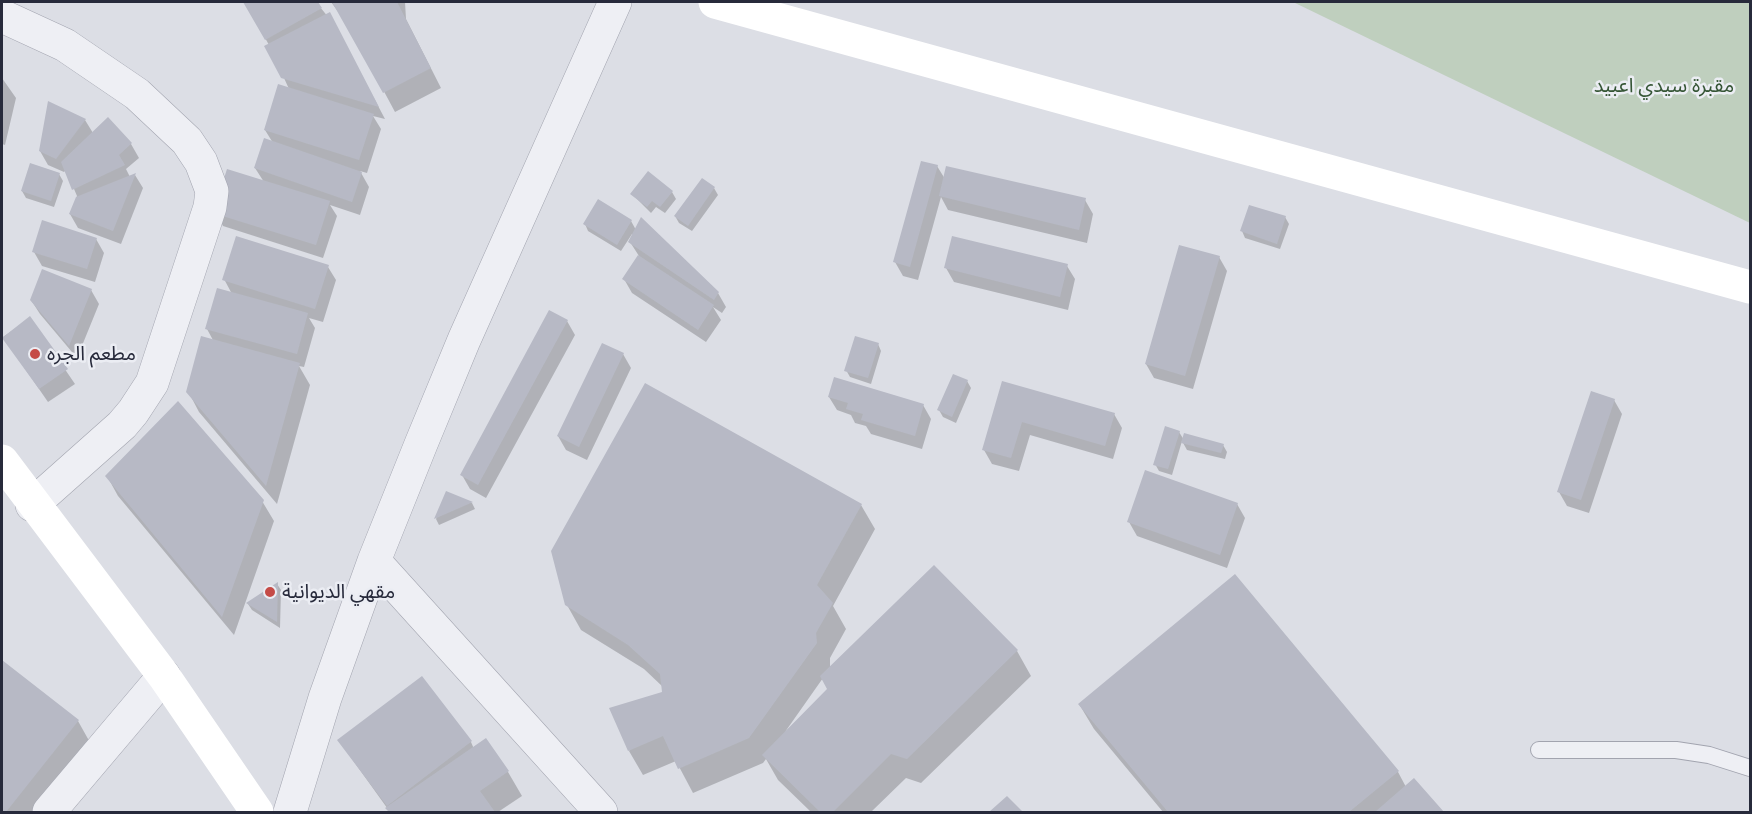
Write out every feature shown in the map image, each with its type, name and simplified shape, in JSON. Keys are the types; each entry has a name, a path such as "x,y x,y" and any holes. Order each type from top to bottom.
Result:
{"main road":[{"path":"715,2 1750,287"},
{"path":"2,461 32,505 165,676 257,813"}],"street":[{"path":"290,813 325,698 375,561 464,340 615,2"},
{"path":"2,16 65,45 137,94 187,141 201,162 212,191 206,219 153,383 134,412 32,505"},
{"path":"375,561 601,813"},
{"path":"50,813 165,676"}],"lane":[{"path":"1539,750 1676,750 1709,755 1750,768"}],"green space":[{"name":"مقبرة سيدي اعبيد","path":"1293,2 1750,2 1750,223"}],"building":[{"path":"243,2 318,2 322,8 265,40"},
{"path":"332,2 397,2 431,68 383,93"},
{"path":"330,12 379,107 281,78 264,46"},
{"path":"278,84 374,114 359,160 264,130"},
{"path":"48,101 86,119 56,159 39,151"},
{"path":"108,117 132,143 119,155 125,165 72,190 61,162"},
{"path":"264,138 362,172 352,202 254,168"},
{"path":"921,161 938,165 910,267 893,262"},
{"path":"30,163 60,173 51,201 21,191"},
{"path":"946,166 1086,198 1079,230 939,196"},
{"path":"227,169 330,201 316,245 213,213"},
{"path":"648,171 673,191 660,207 652,201 647,207 630,194"},
{"path":"136,173 113,231 69,214 76,197"},
{"path":"702,178 715,187 688,226 674,216"},
{"path":"598,199 632,220 617,245 583,224"},
{"path":"1249,205 1286,216 1277,244 1240,231"},
{"path":"641,217 719,292 714,300 628,242"},
{"path":"42,220 97,238 87,269 32,252"},
{"path":"236,236 329,265 315,309 222,280"},
{"path":"952,236 1068,264 1060,297 944,268"},
{"path":"1179,245 1220,256 1185,376 1145,364"},
{"path":"638,255 714,305 698,330 622,279"},
{"path":"42,269 92,289 69,346 30,300"},
{"path":"217,288 308,313 297,354 205,329"},
{"path":"549,310 568,320 478,485 460,475"},
{"name":"مطعم الجره","path":"30,316 68,369 39,389 2,338"},
{"path":"201,336 300,363 266,486 186,392"},
{"path":"855,336 879,343 868,378 844,371"},
{"path":"602,343 624,353 579,447 557,436"},
{"path":"953,374 968,380 952,417 937,410"},
{"path":"834,377 924,404 915,436 861,420 863,414 846,409 848,403 828,397"},
{"path":"1002,381 1115,413 1105,446 1022,422 1011,458 982,450"},
{"path":"645,383 862,504 817,585 833,603 816,633 817,643 749,738 678,769 663,736 628,751 609,708 662,692 660,674 628,645 565,605 551,551"},
{"path":"1591,391 1615,399 1581,500 1557,492"},
{"path":"178,401 264,500 222,617 105,476"},
{"path":"1165,426 1180,431 1168,469 1153,465"},
{"path":"1184,433 1224,444 1221,453 1181,443"},
{"path":"1145,470 1238,503 1220,555 1127,522"},
{"path":"446,491 473,502 434,519"},
{"path":"934,565 1018,650 907,759 891,754 833,812 820,812 762,755 827,689 820,676"},
{"path":"1235,574 1399,771 1349,812 1168,812 1078,704"},
{"name":"مقهي الديوانية","path":"278,582 277,622 246,603"},
{"path":"2,660 79,720 6,812 2,812"},
{"path":"422,676 472,741 387,806 337,740"},
{"path":"486,738 509,771 480,791 495,812 389,812 385,808"},
{"path":"1414,778 1444,812 1375,812"},
{"path":"1007,796 1023,812 989,812"}],"place":[{"name":"مطعم الجره","path":"35,354"},
{"name":"مقهي الديوانية","path":"270,592"}]}
